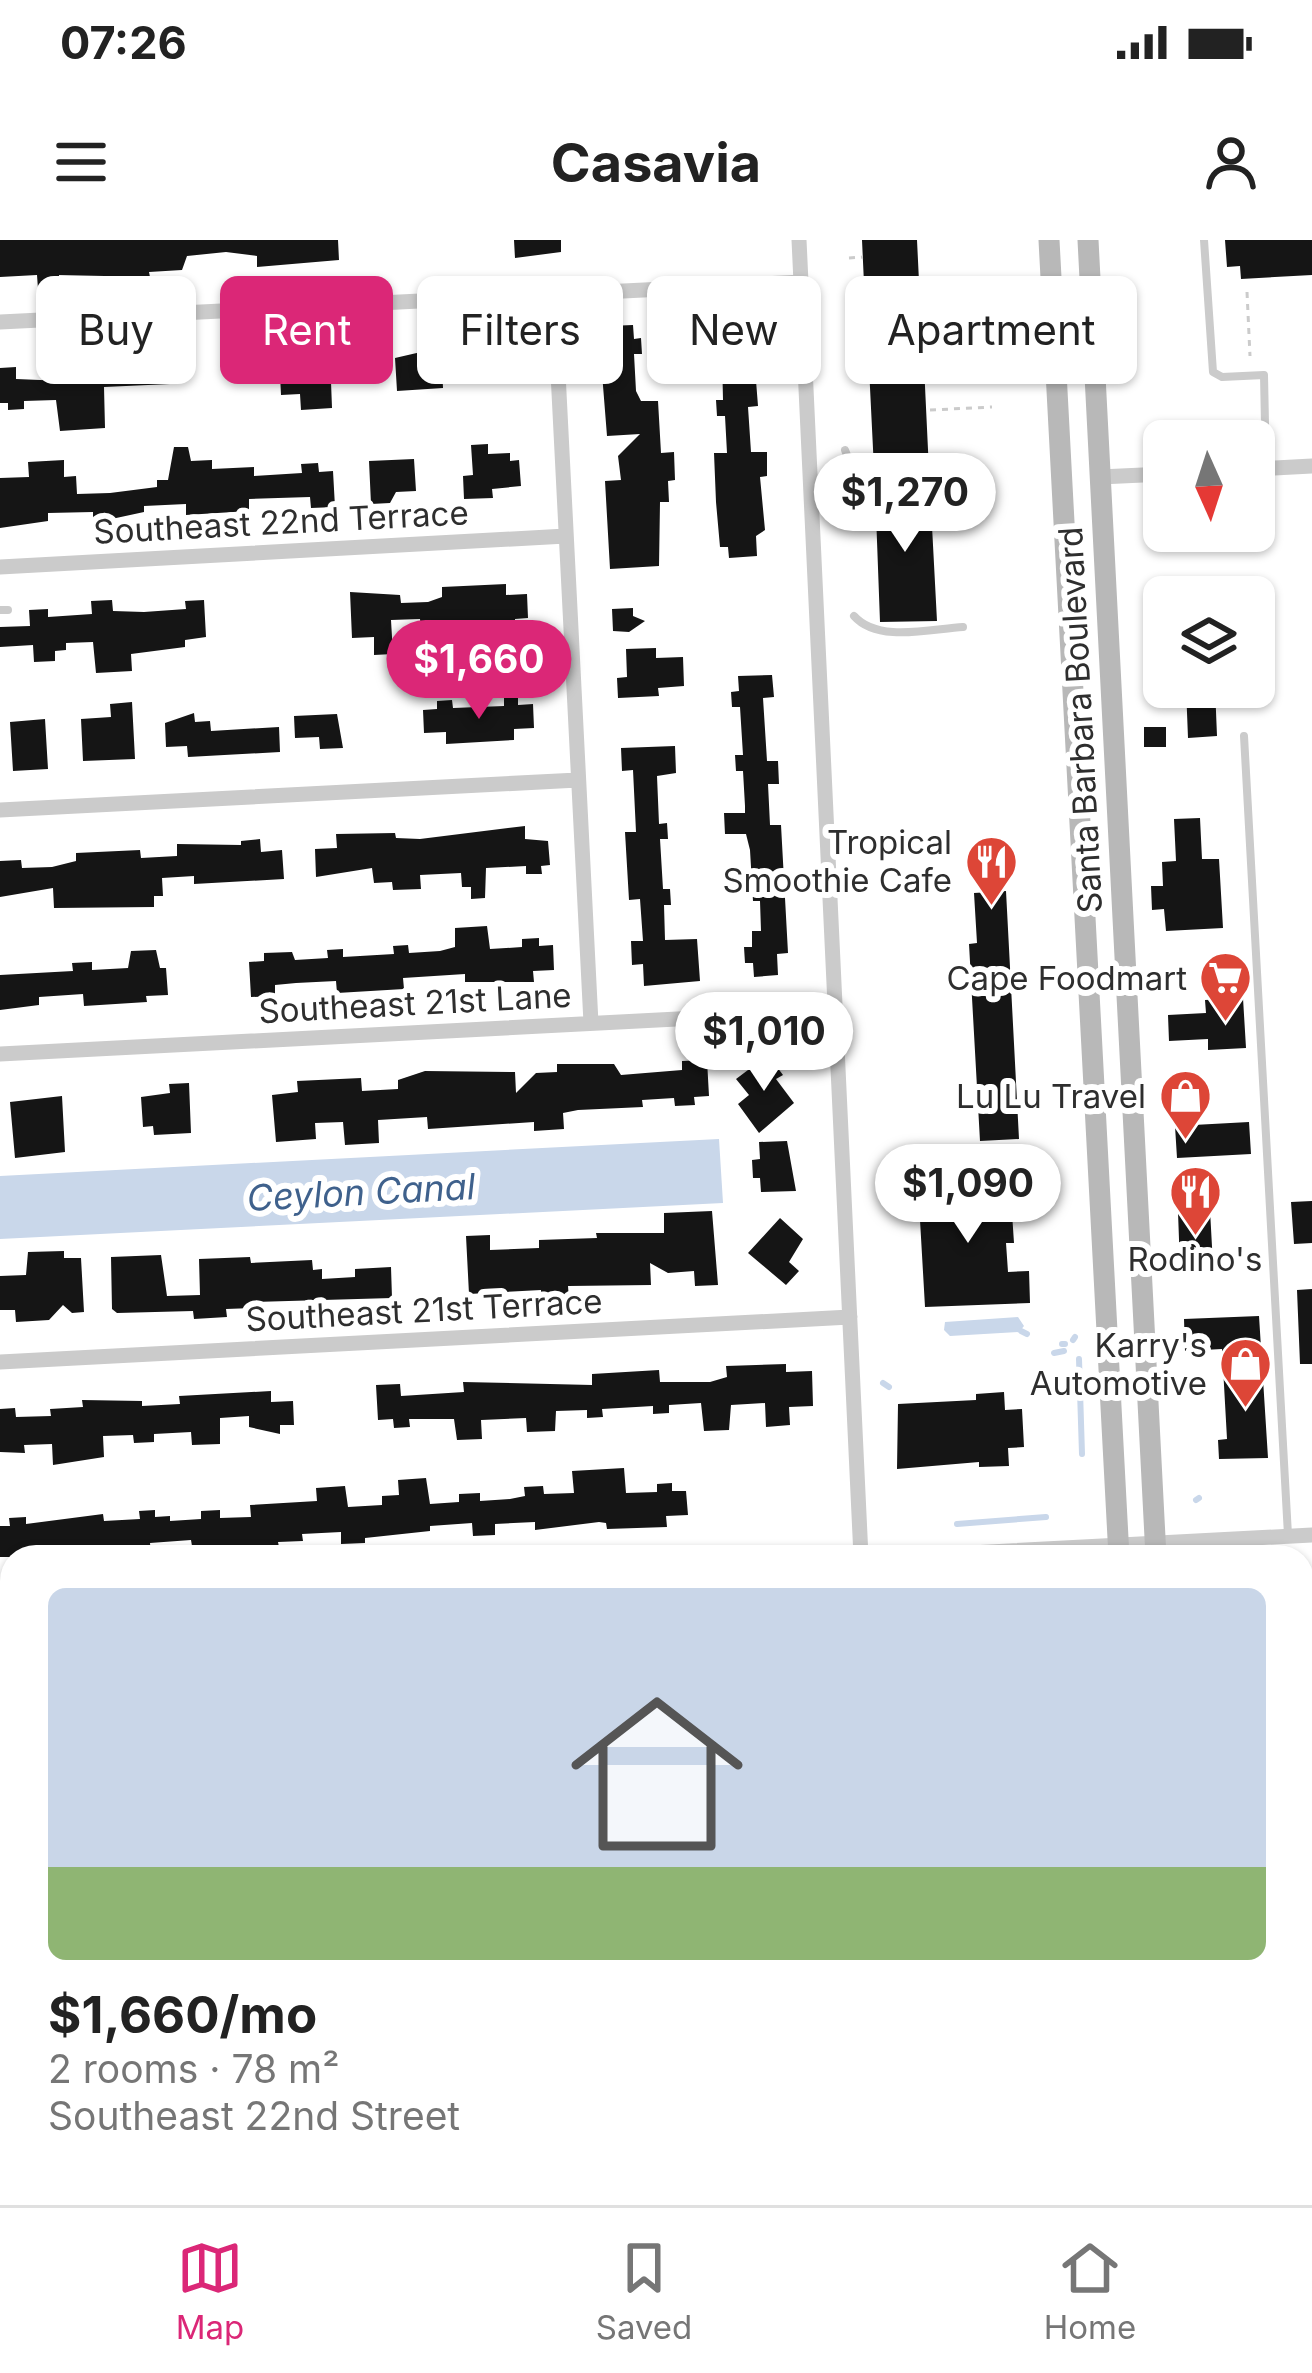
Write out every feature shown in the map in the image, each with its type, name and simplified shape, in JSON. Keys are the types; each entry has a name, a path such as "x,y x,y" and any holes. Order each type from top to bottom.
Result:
{"main road":[{"name":"Santa Barbara Boulevard","path":"1049,240 1118,1545"},
{"name":"Santa Barbara Boulevard","path":"1088,240 1156,1545"}],"street":[{"path":"800,240 802,276"},
{"path":"0,322 417,301"},
{"path":"558,384 591,1023"},
{"path":"806,384 860,1545"},
{"path":"1275,468 1312,466"},
{"path":"1100,477 1143,475"},
{"name":"Southeast 22nd Terrace","path":"0,567 566,536"},
{"path":"0,810 578,779"},
{"name":"Southeast 21st Lane","path":"0,1054 833,1011"},
{"name":"Southeast 21st Terrace","path":"0,1362 850,1317"},
{"path":"1203,1545 1312,1535"}],"lane":[{"path":"1204,240 1213,372 1222,377 1264,375 1265,420"},
{"path":"845,450 852,466 870,479 957,477"},
{"path":"854,616 864,627 885,632 963,627"},
{"path":"1244,736 1288,1536"}],"path":[{"path":"849,258 863,257"},
{"path":"1246,292 1250,356"},
{"path":"930,410 992,406"}],"water":[{"name":"Ceylon Canal","path":"719,1139 723,1203 0,1239 0,1176"},
{"path":"1018,1317 1024,1326 1019,1332 950,1336 944,1330 945,1322"}],"building":[{"path":"0,240 338,240 339,260 257,267 257,256 226,252 187,256 182,270 149,272 150,276 0,277"},
{"path":"514,240 561,240 561,252 515,258"},
{"path":"862,240 917,240 919,276 864,276"},
{"path":"1225,240 1312,240 1312,275 1241,279 1240,266 1227,267"},
{"path":"623,325 633,325 634,339 641,338 642,354 634,354 636,391 641,401 658,401 661,453 674,452 675,480 668,481 669,502 660,502 659,566 610,569 605,481 621,480 618,456 640,434 607,436 603,384 623,384"},
{"path":"417,353 417,384 443,384 443,388 397,391 395,358"},
{"path":"16,367 16,379 36,380 36,384 170,384 104,387 105,428 60,431 56,400 24,401 24,409 8,410 8,403 0,403 0,368"},
{"path":"280,384 331,384 332,408 301,410 300,394 281,395"},
{"path":"723,384 756,384 758,406 748,407 751,452 767,452 767,476 760,477 765,530 756,536 757,556 729,558 728,547 720,547 714,453 727,453 725,416 717,416 716,400 723,400"},
{"path":"870,384 925,384 929,471 874,469"},
{"path":"488,444 488,454 510,453 510,461 519,460 521,486 492,489 493,498 464,499 463,476 473,475 471,445"},
{"path":"174,447 188,447 191,461 212,460 212,469 254,467 254,476 302,473 301,464 318,463 319,472 333,471 335,507 311,508 310,497 249,499 249,511 186,515 186,504 144,506 144,512 93,523 93,512 48,513 48,521 0,528 0,478 29,477 28,462 64,460 64,477 76,476 77,494 110,493 157,487 157,480 168,480"},
{"path":"414,459 416,491 396,492 390,503 371,504 369,461"},
{"path":"875,487 930,488 937,621 880,622"},
{"path":"506,584 506,595 527,594 528,618 515,619 515,627 499,628 499,620 454,626 450,656 424,657 420,619 391,620 393,654 374,655 374,637 352,638 350,592 400,595 401,603 428,602 442,597 442,587"},
{"path":"112,600 113,611 144,612 186,609 185,601 204,600 206,637 185,640 185,647 131,654 132,671 96,673 93,642 66,643 66,650 55,651 55,661 34,662 33,645 0,647 0,627 30,626 29,610 48,609 48,617 92,614 91,601"},
{"path":"633,608 633,616 645,621 629,632 613,631 612,609"},
{"path":"656,648 656,658 683,657 684,686 658,688 659,696 618,698 617,678 627,677 626,649"},
{"path":"772,675 774,697 763,698 767,761 778,761 779,784 768,784 770,825 781,825 788,953 777,954 778,975 754,977 753,963 745,963 744,947 752,947 752,931 761,931 760,901 753,901 750,850 746,834 725,834 724,813 745,813 743,771 736,771 735,755 743,755 740,707 732,707 731,692 739,691 738,676"},
{"path":"518,697 518,705 533,704 534,728 514,729 514,740 446,744 446,732 424,733 423,710 437,709 437,701 452,700 453,708 504,706 504,698"},
{"path":"132,702 135,759 83,761 81,719 111,717 110,704"},
{"path":"1187,708 1216,708 1217,736 1188,738"},
{"path":"194,713 195,722 210,721 211,731 279,727 280,752 188,757 187,746 166,747 165,723"},
{"path":"337,714 343,748 320,749 319,737 295,738 294,716"},
{"path":"45,719 48,769 13,771 10,722"},
{"path":"1144,727 1166,727 1166,747 1144,747"},
{"path":"675,746 676,773 657,776 659,824 667,823 668,839 660,839 663,889 670,889 671,905 664,905 665,940 697,939 700,981 644,986 643,964 632,965 631,941 643,941 640,899 629,900 625,832 636,832 633,770 622,771 621,748"},
{"path":"1200,818 1202,859 1219,859 1223,928 1166,931 1164,909 1152,910 1151,886 1163,886 1162,862 1176,861 1174,819"},
{"path":"525,826 525,839 548,841 550,865 541,866 542,874 526,874 526,866 486,868 485,898 471,899 471,887 462,887 461,873 420,875 421,889 393,890 392,882 374,883 372,868 316,877 315,849 337,848 336,834 395,833 396,838 420,839"},
{"path":"260,839 261,852 282,850 284,879 194,884 194,876 162,878 163,896 154,896 154,907 54,908 53,888 0,897 0,861 21,860 22,868 52,867 76,861 76,853 140,850 141,858 177,856 177,844 241,845 241,841"},
{"path":"1006,891 1019,1139 980,1141 969,944 977,943 974,893"},
{"path":"487,926 490,949 522,947 522,939 539,938 539,946 553,945 554,970 533,971 534,982 465,982 465,974 403,978 404,989 337,993 336,981 275,985 275,996 251,997 249,962 264,961 264,953 292,952 295,960 328,958 327,950 343,949 343,957 394,954 393,946 408,945 409,953 440,951 455,947 455,928"},
{"path":"156,950 160,968 166,968 168,995 146,996 147,1002 84,1006 83,994 39,997 39,1005 0,1010 0,975 73,971 72,963 92,962 92,970 128,968 131,951"},
{"path":"1243,998 1246,1048 1208,1050 1208,1039 1169,1041 1168,1015 1206,1013 1205,1000"},
{"path":"768,1055 783,1075 776,1079 794,1103 759,1133 738,1104 749,1095 736,1079"},
{"path":"707,1060 709,1096 694,1097 695,1105 675,1106 674,1098 642,1100 643,1107 578,1110 563,1113 564,1129 534,1131 534,1122 428,1129 427,1117 378,1120 379,1143 345,1145 343,1122 315,1123 316,1139 276,1142 272,1095 298,1092 297,1081 361,1078 362,1091 398,1089 398,1080 425,1071 515,1072 516,1093 536,1073 557,1072 557,1064 614,1064 621,1075 682,1070 682,1061"},
{"path":"189,1083 191,1133 154,1135 153,1126 143,1127 141,1097 170,1093 169,1084"},
{"path":"62,1096 65,1152 15,1158 10,1102"},
{"path":"1249,1122 1251,1154 1177,1158 1175,1126"},
{"path":"787,1141 796,1191 761,1192 760,1178 753,1178 752,1160 760,1159 759,1142"},
{"path":"1003,1181 1004,1199 1011,1198 1014,1243 1006,1243 1008,1272 1029,1271 1030,1303 925,1307 918,1185"},
{"path":"1312,1201 1312,1243 1294,1244 1291,1202"},
{"path":"1210,1210 1213,1265 1180,1267 1178,1212"},
{"path":"712,1211 718,1285 695,1286 694,1271 668,1273 650,1263 651,1285 568,1286 569,1300 541,1302 541,1290 469,1294 466,1236 490,1235 490,1250 539,1248 539,1240 597,1238 596,1233 664,1233 664,1213"},
{"path":"780,1218 803,1239 789,1262 799,1271 786,1285 748,1253"},
{"path":"64,1251 64,1258 81,1258 84,1312 72,1313 63,1305 49,1320 16,1322 15,1310 0,1310 0,1276 26,1275 28,1252"},
{"path":"161,1255 167,1296 200,1295 199,1259 250,1257 251,1263 312,1260 313,1270 322,1269 322,1279 355,1277 355,1269 391,1267 392,1298 252,1302 253,1308 226,1309 227,1317 194,1319 193,1311 117,1313 112,1309 111,1257"},
{"path":"1312,1289 1312,1364 1300,1364 1297,1290"},
{"path":"1259,1316 1268,1458 1219,1459 1218,1440 1227,1439 1222,1349 1185,1351 1184,1319"},
{"path":"786,1364 786,1372 812,1371 813,1406 789,1407 790,1425 766,1427 765,1403 731,1405 729,1430 704,1431 701,1403 669,1405 669,1413 653,1414 653,1406 602,1409 603,1417 587,1418 587,1410 556,1411 555,1431 527,1432 526,1418 481,1420 482,1439 457,1440 454,1419 409,1419 410,1427 394,1428 393,1419 378,1420 376,1385 400,1384 401,1396 464,1392 463,1382 592,1385 592,1374 659,1370 660,1382 710,1382 727,1377 726,1366"},
{"path":"271,1391 271,1402 293,1401 294,1425 280,1425 280,1434 249,1427 249,1416 220,1418 220,1444 192,1445 191,1432 154,1434 154,1442 134,1443 133,1435 103,1436 104,1457 53,1465 52,1444 24,1445 25,1453 0,1452 0,1409 15,1408 16,1417 51,1416 50,1409 83,1407 82,1400 142,1401 142,1406 180,1404 179,1396"},
{"path":"1004,1392 1005,1410 1022,1409 1024,1447 1008,1448 1009,1466 979,1467 979,1462 897,1469 898,1404 976,1400 976,1394"},
{"path":"624,1468 626,1493 657,1492 657,1484 672,1483 672,1491 686,1491 688,1515 666,1516 667,1527 607,1529 606,1523 599,1522 535,1530 535,1522 495,1524 495,1535 473,1536 472,1523 430,1526 430,1531 365,1538 365,1543 341,1544 341,1532 302,1534 303,1541 279,1545 192,1545 191,1540 150,1545 0,1545 0,1526 10,1526 9,1518 26,1517 26,1524 103,1514 104,1521 140,1519 139,1511 155,1510 155,1517 170,1516 170,1521 201,1519 201,1511 220,1510 220,1518 251,1517 250,1505 317,1501 316,1488 345,1486 348,1507 382,1505 382,1496 399,1495 398,1480 426,1478 430,1504 459,1502 459,1494 480,1493 480,1501 510,1499 525,1496 524,1487 543,1486 544,1494 574,1493 572,1471"}],"waterway":[{"path":"1021,1331 1027,1334"},
{"path":"1054,1353 1064,1351"},
{"path":"1079,1359 1082,1454"},
{"path":"883,1383 889,1387"},
{"path":"957,1524 1046,1517"}],"place":[{"name":"Tropical Smoothie Cafe","path":"991,907"},
{"name":"Cape Foodmart","path":"1226,1024"},
{"name":"Lu Lu Travel","path":"1185,1142"},
{"name":"Rodino's","path":"1195,1238"},
{"name":"Karry's Automotive","path":"1246,1410"}]}
